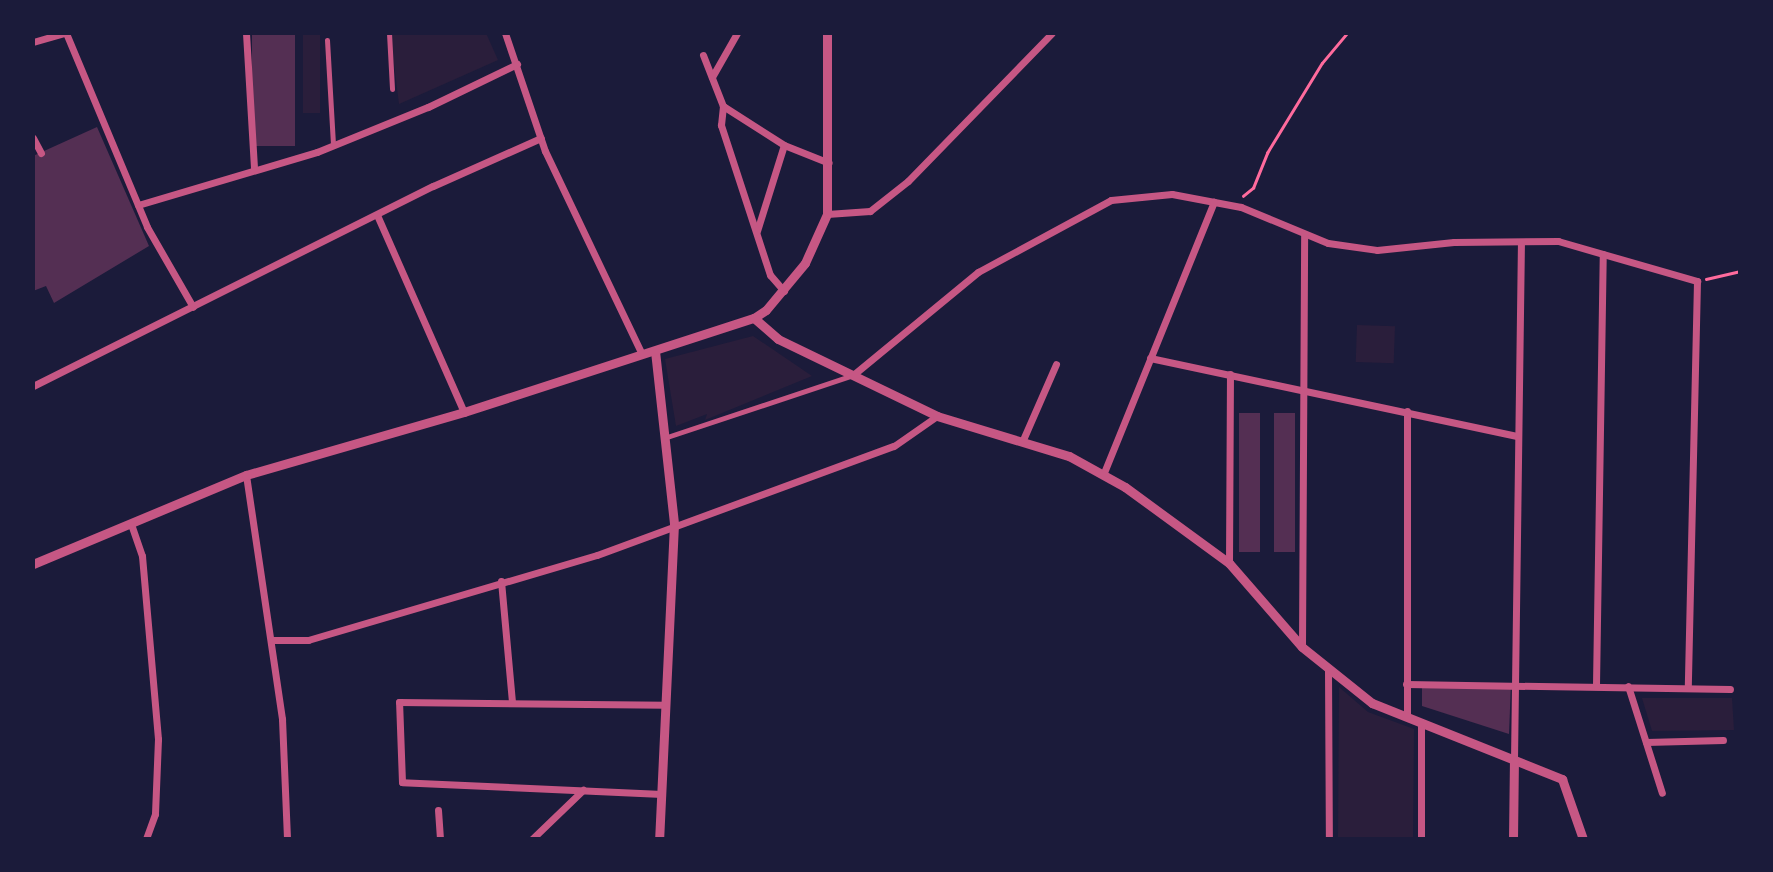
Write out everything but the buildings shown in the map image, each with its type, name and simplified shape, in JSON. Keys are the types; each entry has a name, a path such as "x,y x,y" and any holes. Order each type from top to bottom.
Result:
{"street":[{"path":"33,42 65,33 138,205 193,307"},
{"path":"246,33 254,169"},
{"path":"389,33 392,89"},
{"path":"505,33 541,138 642,354"},
{"path":"712,78 737,33"},
{"path":"33,564 246,475 464,412 754,318 784,291 805,263 827,214 827,33"},
{"path":"827,214 870,211 898,188 1015,76 1052,33"},
{"path":"327,40 333,145"},
{"path":"704,55 723,106 721,125 771,275 784,291"},
{"path":"138,205 333,145 428,107 517,64"},
{"path":"723,106 784,145 829,163"},
{"path":"33,138 41,153"},
{"path":"33,386 377,215 541,138"},
{"path":"757,233 784,145"},
{"path":"664,438 853,375 978,272 1111,200 1172,194 1233,205 1328,243 1377,250 1558,241 1697,281 1688,687"},
{"path":"1103,475 1214,202"},
{"path":"377,215 464,412"},
{"path":"1302,647 1304,234"},
{"path":"1513,839 1521,242"},
{"path":"1596,685 1603,254"},
{"path":"754,318 778,339 937,416 1069,456 1103,475 1229,563 1302,647 1372,703 1563,779 1583,839"},
{"path":"655,351 674,524 659,839"},
{"path":"1150,358 1302,388 1517,436"},
{"path":"1022,442 1056,364"},
{"path":"1229,563 1230,374"},
{"path":"1406,411 1407,717"},
{"path":"272,640 307,640 597,555 674,524 775,493 894,446 937,416"},
{"path":"246,475 282,719 288,839"},
{"path":"131,524 142,556 158,739 155,814 146,839"},
{"path":"501,581 512,703"},
{"path":"1328,670 1329,839"},
{"path":"1406,684 1516,682 1730,689"},
{"path":"1628,685 1662,793"},
{"path":"662,794 402,782 400,702 666,705"},
{"path":"1421,839 1422,722"},
{"path":"1646,742 1723,740"},
{"path":"532,839 583,790"},
{"path":"438,810 440,839"}],"path":[{"path":"1233,205 1252,188 1290,113 1347,33"},
{"path":"1697,281 1740,271"}],"shaded area":[{"path":"303,33 320,33 320,113 303,113"},
{"path":"390,33 486,33 498,60 399,104"},
{"path":"1357,325 1395,326 1394,363 1356,362"},
{"path":"753,336 812,376 705,420 707,414 676,426 665,359"},
{"path":"1339,687 1368,712 1414,729 1413,839 1338,839"},
{"path":"1642,698 1732,698 1734,730 1652,731"}]}
